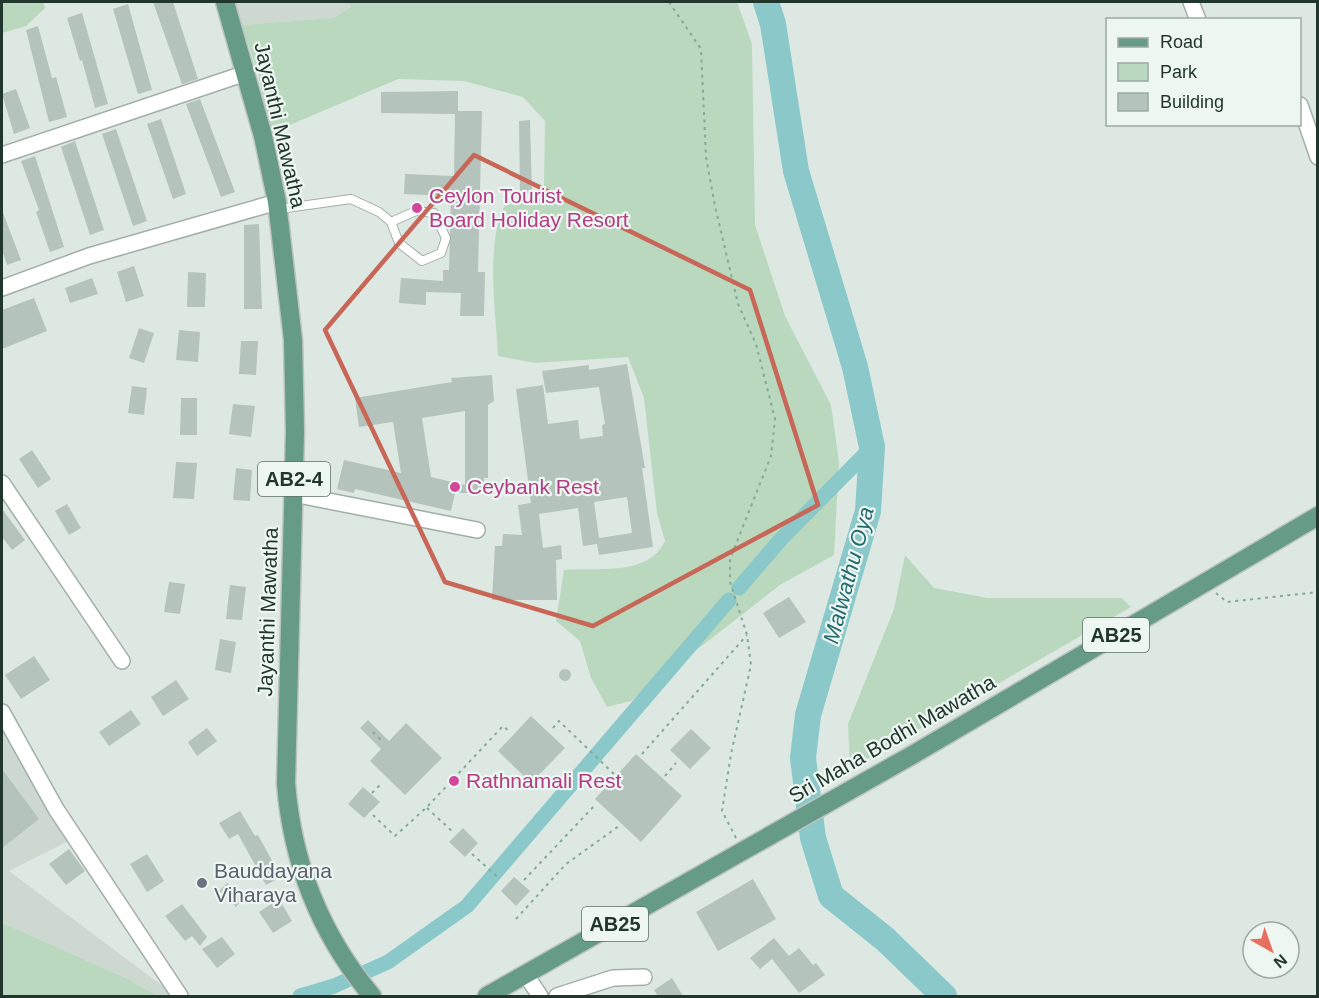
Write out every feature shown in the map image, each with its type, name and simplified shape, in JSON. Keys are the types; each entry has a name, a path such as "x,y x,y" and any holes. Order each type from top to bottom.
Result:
{"main road":[{"name":"Jayanthi Mawatha","path":"225,2 246,73 277,206 293,340 293,495 286,772 288,811 306,882 342,954 372,996"},
{"name":"Sri Maha Bodhi Mawatha","path":"487,996 742,849 914,754 1317,516"}],"street":[{"path":"1191,2 1197,18"},
{"path":"2,155 246,73"},
{"path":"1301,111 1317,157"},
{"path":"2,288 89,256 277,206"},
{"path":"2,483 122,661"},
{"path":"293,495 477,530"},
{"path":"2,712 56,809 180,996"},
{"path":"526,975 540,996"},
{"path":"557,996 613,978 644,977"}],"lane":[{"path":"277,206 351,199 379,212 391,222 399,243 422,261 441,253 446,238 434,213 416,211 391,222"}],"path":[{"path":"669,2 701,50 706,157 715,206 738,304 756,344 775,419 771,456 730,559 730,582 747,635 750,664 722,811 742,849"},
{"path":"1204,583 1227,602 1317,592"},
{"path":"642,754 747,635"},
{"path":"553,728 559,721 615,775"},
{"path":"373,815 395,836 427,807 503,726 509,731"},
{"path":"373,732 382,741"},
{"path":"665,776 676,763"},
{"path":"372,793 382,783"},
{"path":"524,880 597,804"},
{"path":"427,807 454,833"},
{"path":"516,919 566,864 619,826"},
{"path":"472,854 500,879"}],"highlighted area":[{"path":"474,155 750,290 818,505 593,626 445,582 325,330"}],"shaded area":[{"path":"233,2 349,2 351,7 333,18 242,25"},
{"path":"2,712 76,837 9,871 176,996 2,996"}],"green space":[{"path":"2,2 43,2 45,8 26,26 2,33"},
{"path":"349,2 737,2 752,44 755,225 785,316 831,405 839,462 834,555 780,585 631,701 607,707 591,678 580,641 556,621 564,570 621,568 635,565 647,560 657,552 665,541 657,513 644,398 628,357 535,363 498,356 493,279 495,239 505,205 541,198 544,185 545,121 523,97 464,81 398,79 271,133 258,74 242,25 333,18 351,7"},
{"path":"905,555 934,588 988,598 1122,598 1131,607 850,769 848,724 894,609"},
{"path":"2,923 127,979 157,996 2,996"}],"building":[{"path":"153,2 173,2 198,79 182,84"},
{"path":"128,4 152,90 138,94 113,9"},
{"path":"82,13 108,104 95,108 82,60 80,61 67,18"},
{"path":"38,26 52,78 56,77 67,117 49,122 26,30"},
{"path":"16,89 30,128 14,134 2,94"},
{"path":"458,91 458,111 482,111 478,272 485,272 484,316 460,316 461,293 426,292 426,305 399,303 401,278 443,281 443,270 449,270 451,196 404,194 405,174 454,176 455,114 381,113 381,92"},
{"path":"200,99 235,192 221,197 186,104"},
{"path":"161,119 186,194 173,199 147,124"},
{"path":"530,120 532,194 520,194 519,121"},
{"path":"116,129 147,221 133,226 102,134"},
{"path":"75,141 104,230 90,235 61,147"},
{"path":"35,156 64,247 50,252 36,212 39,210 21,161"},
{"path":"2,210 21,260 7,265 2,250"},
{"path":"259,224 262,309 244,309 244,225"},
{"path":"134,266 144,296 126,302 117,272"},
{"path":"188,272 206,273 205,307 187,307"},
{"path":"92,278 98,294 70,303 65,288"},
{"path":"34,298 47,331 2,349 2,310"},
{"path":"139,328 154,333 144,363 129,358"},
{"path":"179,330 200,332 198,362 176,360"},
{"path":"241,341 258,341 256,375 239,374"},
{"path":"627,364 645,468 642,468 653,547 599,555 597,544 583,546 578,508 539,514 543,548 561,545 562,559 556,560 557,600 492,600 495,546 502,546 503,534 522,535 518,505 531,503 516,389 543,385 548,424 578,420 580,439 603,436 602,425 605,424 599,387 546,393 542,371 589,365 589,370","holes":["627,497 632,533 599,538 594,502"]},
{"path":"492,375 494,401 488,405 488,478 484,478 483,493 455,493 451,511 355,489 354,493 337,489 344,460 401,473 393,422 359,427 355,398 452,382 451,378","holes":["465,411 465,485 431,477 422,418"]},
{"path":"132,386 147,388 144,415 128,413"},
{"path":"181,398 197,398 197,435 180,435"},
{"path":"233,404 255,406 251,437 229,434"},
{"path":"32,450 51,479 38,488 19,459"},
{"path":"176,462 197,463 194,499 173,498"},
{"path":"236,468 252,470 250,501 233,500"},
{"path":"67,504 81,528 69,535 55,511"},
{"path":"2,509 25,540 12,550 2,537"},
{"path":"169,582 185,584 180,614 164,612"},
{"path":"230,585 246,587 242,620 226,619"},
{"path":"789,597 806,622 779,638 763,613"},
{"path":"220,639 236,642 231,673 215,670"},
{"path":"34,656 50,680 21,699 5,675"},
{"path":"567,669 570,670 570,680 563,681 560,680 559,673 560,670"},
{"path":"176,680 189,699 163,716 151,697"},
{"path":"131,710 141,724 109,746 99,732"},
{"path":"531,716 565,748 531,783 498,751"},
{"path":"368,720 389,741 406,723 442,758 405,795 370,761 381,749 360,728"},
{"path":"207,728 217,741 197,756 188,742"},
{"path":"691,729 711,748 690,769 670,750"},
{"path":"636,754 682,796 641,842 595,799"},
{"path":"2,769 39,819 2,848"},
{"path":"363,787 380,802 364,818 348,804"},
{"path":"240,811 255,836 258,835 281,877 266,885 238,834 229,839 219,823"},
{"path":"463,828 478,843 465,857 449,842"},
{"path":"69,849 85,871 66,885 49,864"},
{"path":"147,854 164,881 147,892 130,864"},
{"path":"514,877 530,891 516,906 501,891"},
{"path":"753,879 776,919 718,951 696,912"},
{"path":"227,883 243,899 236,907 219,891"},
{"path":"279,899 292,921 273,933 259,912"},
{"path":"182,904 207,937 200,946 192,936 185,941 165,916"},
{"path":"222,937 235,954 217,968 202,949"},
{"path":"774,938 789,956 799,948 813,965 816,963 825,975 799,993 772,959 760,969 750,958"},
{"path":"672,978 683,996 658,996 654,990"}],"waterway":[{"name":"Malwathu Oya","path":"766,2 773,24 796,171 855,367 872,447 868,511 808,715 803,758 813,838 831,896 885,939 944,996"},
{"path":"739,588 781,539 872,447"},
{"path":"300,996 334,986 388,962 467,906 729,600"}],"place":[{"name":"Ceylon Tourist Board Holiday Resort","path":"417,208"},
{"name":"Ceybank Rest","path":"455,487"},
{"name":"Rathnamali Rest","path":"454,781"},
{"name":"Bauddayana Viharaya","path":"202,883"}]}
